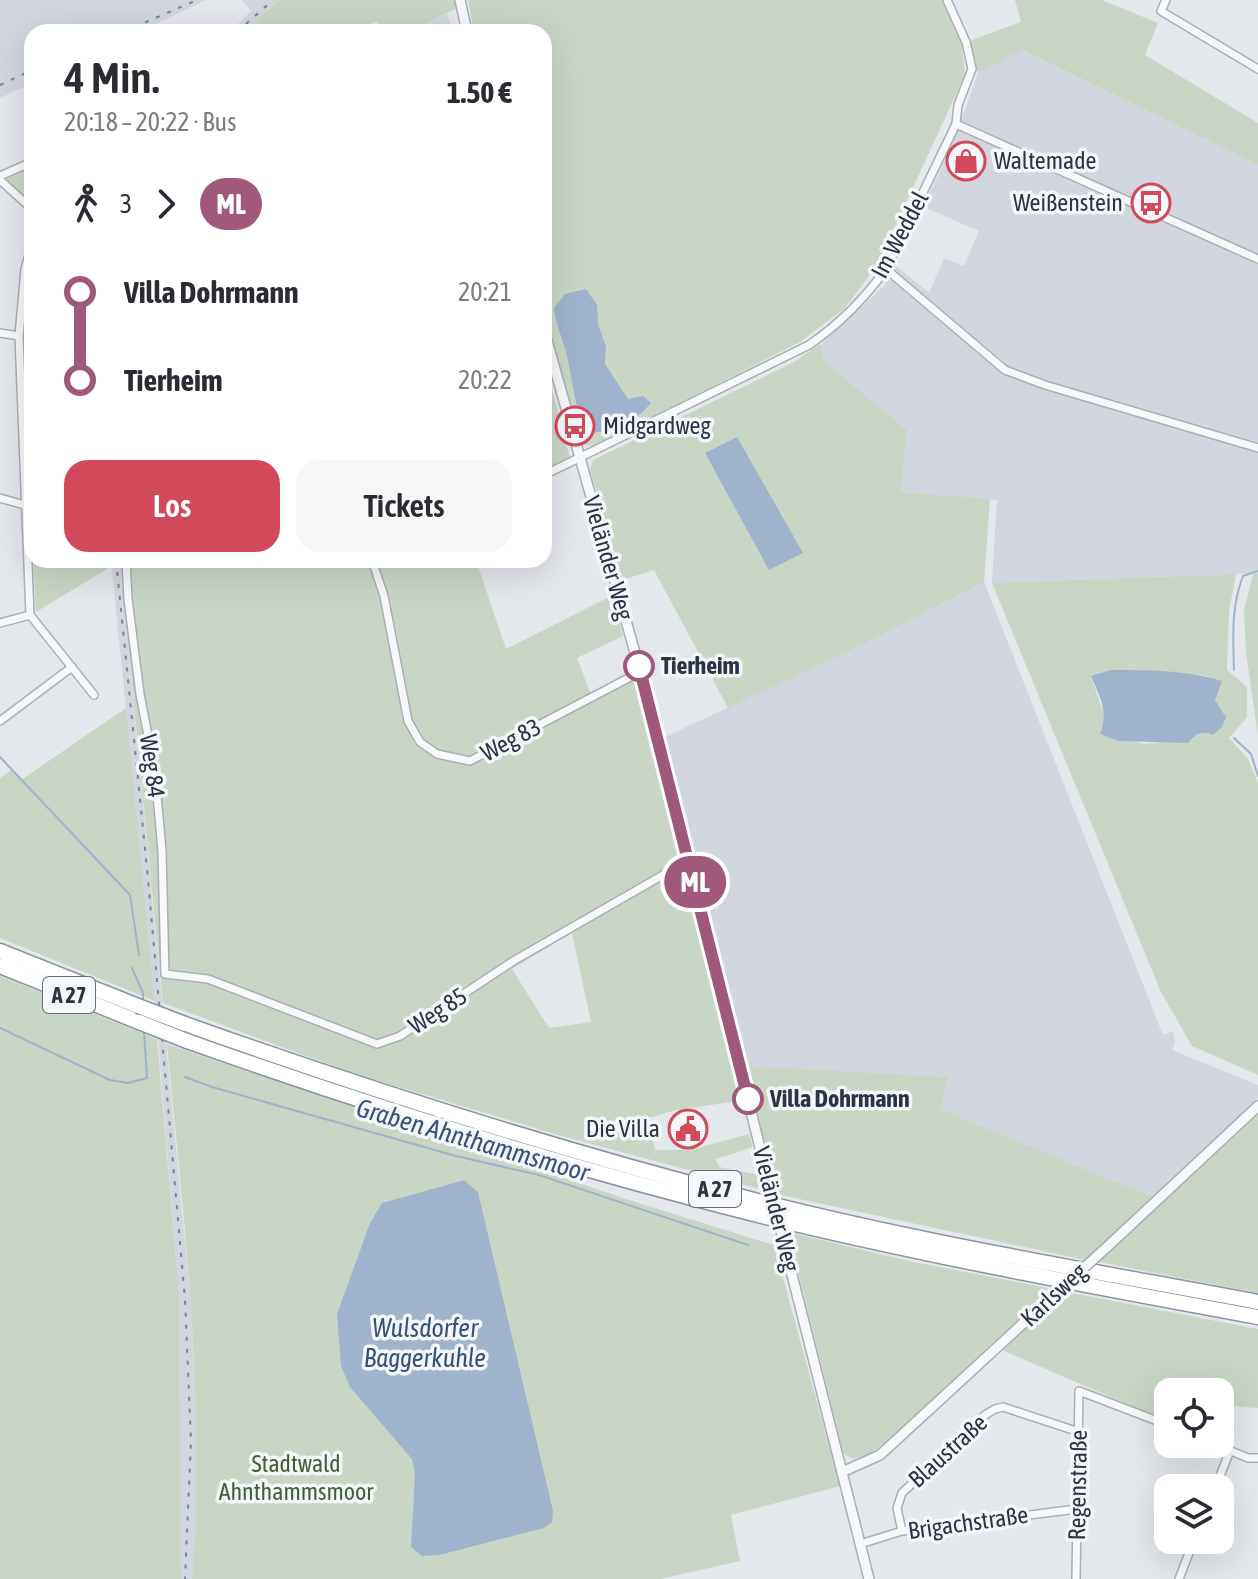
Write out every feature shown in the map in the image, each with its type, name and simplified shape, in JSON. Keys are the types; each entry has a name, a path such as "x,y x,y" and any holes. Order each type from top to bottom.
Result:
{"highway":[{"name":"A 27","path":"0,951 185,1024 397,1097 605,1160 920,1238 1258,1302"},
{"name":"A 27","path":"0,966 187,1041 473,1136 714,1203 934,1255 1258,1317"}],"street":[{"path":"460,0 465,24"},
{"name":"Im Weddel","path":"580,458 809,345 829,331 874,285 886,269 956,124 958,105 972,69 966,42 947,0"},
{"path":"1166,0 1161,11 1258,69"},
{"path":"956,124 1258,259"},
{"path":"24,166 0,178 24,201"},
{"path":"886,269 1005,370 1045,385 1258,448"},
{"path":"24,281 19,336 24,480"},
{"path":"0,333 19,336"},
{"name":"Vieländer Weg","path":"552,358 689,860 869,1579"},
{"path":"552,471 580,458"},
{"path":"0,498 24,505"},
{"path":"29,568 30,615 94,695"},
{"name":"Weg 84","path":"126,568 140,694 155,772 162,851 165,974"},
{"name":"Weg 83","path":"375,568 384,596 408,721 420,742 437,754 470,761 640,672"},
{"path":"0,623 30,615"},
{"path":"0,721 72,667"},
{"name":"Weg 85","path":"165,974 208,979 377,1044 400,1036 515,960 689,860"},
{"name":"Karlsweg","path":"842,1472 880,1455 1258,1106"},
{"name":"Regenstraße","path":"1076,1579 1079,1391 1154,1420"},
{"name":"Blaustraße","path":"902,1531 897,1508 902,1493 985,1415 1003,1407 1079,1432"},
{"path":"1234,1453 1258,1458"},
{"name":"Brigachstraße","path":"860,1544 902,1531 1077,1509"},
{"path":"1179,1579 1189,1554"}],"shaded area":[{"path":"0,0 206,0 156,24 24,24 24,87 0,98"},
{"path":"242,0 279,0 254,24 238,24 251,11"},
{"path":"447,14 450,24 426,24"},
{"path":"1021,50 1258,165 1258,573 992,583 997,500 901,492 907,430 825,362 820,345 884,286 895,265 929,293 944,258 964,266 979,231 924,207 957,132 978,73"},
{"path":"112,568 121,568 190,1295 196,1411 197,1538 192,1579 181,1579 179,1294 155,1001"},
{"path":"984,582 1163,1035 1173,1031 1175,1042 1172,1050 1258,1085 1258,1098 1153,1197 940,1109 947,1077 746,1066 665,737 864,644"}],"green space":[{"path":"279,0 455,0 457,8 425,24 379,24 377,21 371,24 254,24"},
{"path":"468,0 943,0 962,45 965,75 877,265 845,308 800,342 592,447 582,444 552,338 552,24 472,24"},
{"path":"1015,0 1102,0 1158,23 1145,55 1258,123 1258,165 1022,50 978,73 969,41 1021,22"},
{"path":"24,171 24,196 6,179"},
{"path":"820,344 825,362 907,430 901,492 990,499 984,582 864,644 728,708 654,570 622,580 590,469 593,460 794,362"},
{"path":"552,390 570,458 552,467"},
{"path":"33,568 107,568 107,569 36,612"},
{"path":"121,568 479,568 506,649 611,596 623,636 577,658 593,700 635,680 657,747 745,1100 676,1110 649,1118 655,1150 690,1150 749,1134 753,1147 716,1159 719,1167 759,1175 763,1190 562,1136 352,1073 163,1003","holes":["572,933 591,1022 549,1028 512,969"]},
{"path":"1258,573 1258,736 1246,652 1244,610 1253,574"},
{"path":"1236,574 1229,612 1227,670 1247,687 1247,717 1229,738 1248,759 1258,783 1258,1075 1192,1046 1161,992 992,583","holes":["1136,670 1206,676 1221,681 1215,700 1226,717 1188,743 1168,741 1145,744 1101,734 1106,721 1091,676"]},
{"path":"126,708 155,1001 0,938 0,778 11,770 21,780"},
{"name":"Stadtwald Ahnthammsmoor","path":"0,976 157,1039 179,1294 181,1579 0,1579"},
{"name":"Stadtwald Ahnthammsmoor","path":"167,1044 635,1202 774,1245 840,1486 731,1515 740,1561 660,1579 192,1579 196,1499 193,1349","holes":["464,1180 478,1193 553,1509 415,1475 382,1203"]},
{"path":"746,1066 948,1077 940,1109 1153,1197 1085,1260 776,1194"},
{"path":"1258,1111 1258,1293 1099,1262"},
{"path":"788,1232 914,1262 1053,1289 882,1445 863,1457 853,1458 843,1453"},
{"path":"1067,1292 1258,1329 1258,1408 1234,1406 1234,1378 1154,1378 1154,1416 1002,1350"}],"water":[{"path":"586,289 597,305 598,324 606,347 605,364 628,399 643,396 651,403 638,416 622,424 588,434 577,405 554,308 565,294"},
{"path":"737,437 803,553 769,570 705,453"},
{"path":"1111,670 1181,673 1222,681 1215,700 1226,717 1222,727 1213,735 1199,734 1188,743 1118,741 1100,734 1103,712 1091,676"},
{"name":"Wulsdorfer Baggerkuhle","path":"464,1180 478,1192 553,1510 552,1522 544,1528 439,1555 422,1556 411,1547 415,1475 412,1459 350,1387 341,1366 337,1314 370,1223 382,1203"}],"waterway":[{"path":"1234,670 1236,599 1243,576 1258,571"},
{"path":"1234,738 1251,754 1258,776"},
{"path":"0,757 130,895 139,955"},
{"path":"132,968 143,993 143,1001"},
{"name":"Graben Ahnthammsmoor","path":"0,1028 110,1080 128,1083 147,1078 144,1031"},
{"name":"Graben Ahnthammsmoor","path":"185,1077 456,1156 539,1175 748,1245"}],"railway":[{"path":"142,24 197,0"},
{"path":"246,24 273,0"},
{"path":"0,85 24,74"},
{"path":"117,568 185,1299 191,1441 185,1579"}],"bus line":[{"name":"ML","path":"639,666 748,1099"}],"place":[{"name":"Waltemade","path":"966,161"},
{"name":"Weißenstein","path":"1151,203"},
{"name":"Midgardweg","path":"575,426"},
{"name":"Tierheim","path":"639,666"},
{"name":"Villa Dohrmann","path":"748,1099"},
{"name":"Die Villa","path":"688,1129"}]}
